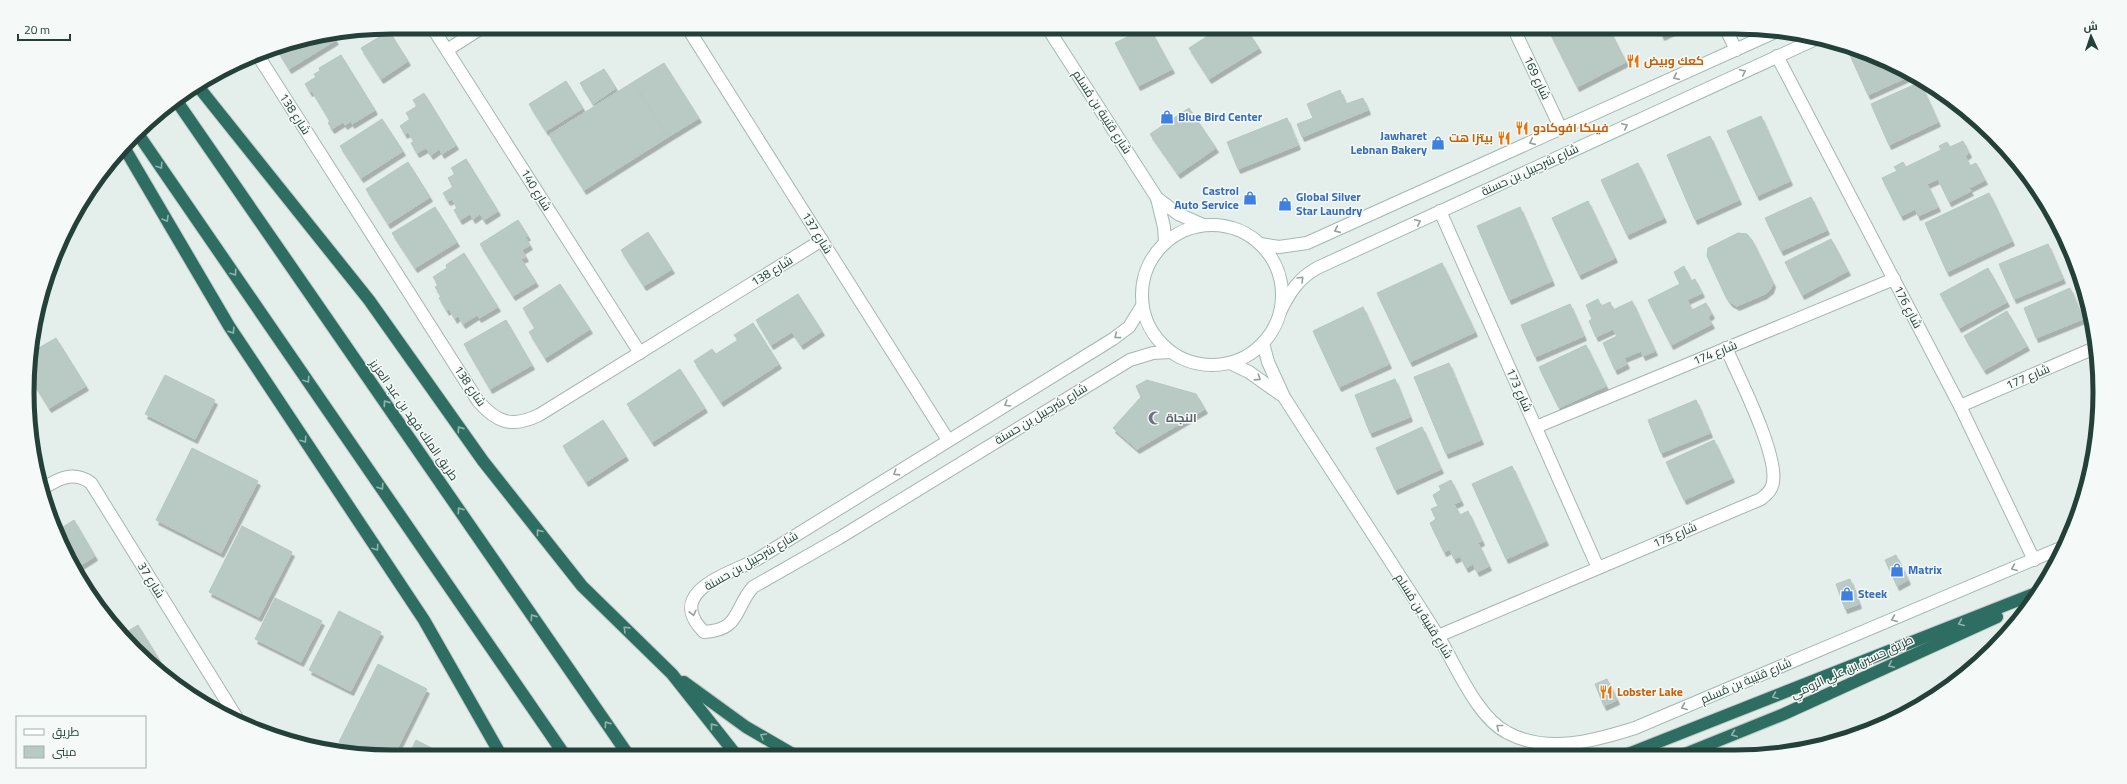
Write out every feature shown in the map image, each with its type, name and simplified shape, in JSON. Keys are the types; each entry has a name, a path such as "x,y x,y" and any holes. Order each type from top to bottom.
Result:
{"highway":[{"path":"201,89 369,300 483,461 582,586 672,674 732,750"},
{"name":"طريق الملك فهد بن عبد العزيز","path":"179,104 625,750"},
{"path":"140,138 561,750"},
{"path":"126,152 229,326 424,620 498,750"},
{"path":"1638,750 2030,595"},
{"name":"طريق حسين بن علي الرومي","path":"1695,750 1784,714 2023,605"},
{"path":"672,674 746,727 786,750"},
{"path":"482,723 495,750"}],"street":[{"name":"شارع 140","path":"437,34 640,354"},
{"path":"447,50 472,34"},
{"name":"شارع 137","path":"691,34 948,440"},
{"name":"شارع قتيبة بن مُسلم","path":"1052,34 1157,198 1164,227 1165,242"},
{"name":"شارع 169","path":"1516,34 1561,129"},
{"path":"1728,34 1736,50"},
{"name":"شارع شرحبيل بن حسنة","path":"1260,244 1279,247 1307,243 1767,36"},
{"name":"شارع شرحبيل بن حسنة","path":"1280,312 1291,291 1310,272 1809,42"},
{"name":"شارع 176","path":"1777,56 1960,406 2034,560"},
{"name":"شارع 138","path":"260,59 478,401 493,416 511,422 530,419 640,354 822,240"},
{"name":"شارع قتيبة بن مُسلم","path":"1157,198 1178,214 1203,225"},
{"name":"شارع 173","path":"1440,211 1598,568"},
{"path":"1203,225 1221,226 1239,230 1260,244 1274,264 1279,275 1282,299 1280,312 1276,323 1263,343 1248,355 1230,363 1205,365 1181,358 1170,352 1159,342 1150,330 1142,306 1142,286 1146,269 1154,254 1165,242 1180,232 1203,225"},
{"name":"شارع 174","path":"1536,427 1894,279"},
{"name":"شارع شرحبيل بن حسنة","path":"1142,306 1129,327 1113,339 756,560 712,581 700,589 692,600 691,612 696,624 704,632 718,631 739,613 744,597 753,587 839,538 1130,360 1153,353 1170,352"},
{"name":"شارع قتيبة بن مُسلم","path":"1263,343 1268,362 1284,397 1438,636 1479,706 1498,726 1507,733 1534,743 1578,743 1600,739 1634,728 2056,550"},
{"name":"شارع 175","path":"1438,636 1761,499 1771,488 1774,471 1766,443 1726,348"},
{"name":"شارع 177","path":"1960,406 2090,350"},
{"name":"شارع قتيبة بن مُسلم","path":"1230,363 1267,384 1284,397"},
{"name":"شارع 37","path":"46,486 59,479 68,476 84,479 91,484 234,713"}],"building":[{"path":"383,34 391,34 408,61 381,79 361,48"},
{"path":"1133,34 1153,34 1172,69 1138,86 1115,43"},
{"path":"1211,34 1250,34 1259,48 1209,79 1189,48"},
{"path":"1550,34 1612,34 1626,62 1577,87"},
{"path":"335,39 336,40 289,69 279,52 322,41"},
{"path":"1852,54 1872,61 1906,78 1868,95 1850,55"},
{"path":"341,55 375,110 352,124 351,121 345,125 343,122 332,129 328,123 330,121 312,91 310,92 305,84 316,77 314,74 320,71 319,68"},
{"path":"664,63 699,118 668,137 633,82"},
{"path":"604,69 616,88 593,104 580,83"},
{"path":"566,81 583,108 546,131 529,104"},
{"path":"633,82 668,137 584,190 549,135"},
{"path":"1917,84 1922,87 1938,122 1889,145 1871,104"},
{"path":"1340,90 1346,104 1363,98 1368,110 1302,137 1297,124 1313,118 1307,104"},
{"path":"424,93 456,145 442,154 439,149 431,155 426,148 417,153 411,143 414,141 408,132 405,134 400,126 410,119 406,113 417,106 413,100"},
{"path":"1189,108 1216,148 1178,174 1150,134"},
{"path":"1761,116 1790,181 1757,196 1727,131"},
{"path":"1287,118 1298,145 1238,169 1227,142"},
{"path":"382,119 403,151 361,178 340,146"},
{"path":"1710,136 1739,200 1695,220 1667,155"},
{"path":"1963,141 1969,153 1965,156 1970,166 1976,163 1985,180 1969,188 1971,191 1949,202 1938,179 1927,184 1938,207 1918,216 1915,209 1901,216 1882,178 1897,171 1894,167 1903,162 1906,167 1941,150 1939,146 1947,142 1950,147"},
{"path":"466,159 498,211 484,220 480,214 473,219 470,214 460,220 454,210 457,208 452,199 448,201 443,193 453,187 448,178 455,174 451,168"},
{"path":"408,162 430,197 388,224 366,189"},
{"path":"1638,163 1664,218 1627,235 1601,180"},
{"path":"1989,193 2012,241 1947,272 1925,223"},
{"path":"1811,197 1827,230 1781,251 1765,218"},
{"path":"1588,201 1615,258 1579,275 1552,218"},
{"path":"435,207 457,242 415,268 392,233"},
{"path":"1520,207 1552,281 1509,300 1477,226"},
{"path":"518,220 528,236 525,237 530,245 522,250 526,257 521,259 536,282 513,296 480,244"},
{"path":"648,232 672,269 644,286 621,250"},
{"path":"1738,233 1747,234 1752,240 1773,283 1771,289 1765,294 1737,306 1730,302 1725,295 1707,256 1708,248"},
{"path":"1831,239 1848,271 1802,295 1785,262"},
{"path":"2048,244 2063,279 2014,299 1999,264"},
{"path":"464,253 498,307 479,318 477,315 463,324 458,316 455,319 449,309 447,311 439,298 441,296 435,287 438,285 433,277 447,268 446,265"},
{"path":"1442,263 1475,332 1410,362 1377,293"},
{"path":"1684,266 1691,281 1695,279 1702,293 1687,300 1692,310 1706,303 1712,314 1708,317 1712,324 1671,345 1648,300 1680,284 1674,272"},
{"path":"1988,268 2007,302 1959,328 1940,294"},
{"path":"560,284 590,329 545,358 529,332 535,328 523,308"},
{"path":"2070,288 2083,319 2036,338 2024,308"},
{"path":"798,294 822,331 801,345 792,332 771,345 756,320"},
{"path":"1598,299 1601,306 1610,302 1613,310 1632,301 1655,351 1643,356 1641,351 1624,358 1627,364 1615,370 1603,343 1617,336 1613,329 1596,337 1589,321 1592,319 1586,305"},
{"path":"1570,304 1584,336 1535,357 1521,325"},
{"path":"1363,307 1389,364 1339,387 1313,331"},
{"path":"2007,311 2027,346 1984,370 1964,336"},
{"path":"506,320 532,365 490,389 464,344"},
{"path":"753,323 779,364 721,402 694,361 712,349 716,354 738,340 734,335"},
{"path":"56,338 86,386 49,408 34,384 37,349"},
{"path":"1586,345 1606,386 1559,408 1539,367"},
{"path":"1449,363 1481,440 1446,454 1414,377"},
{"path":"680,369 705,408 652,442 627,404"},
{"path":"165,375 215,400 195,439 145,414"},
{"path":"1395,379 1410,417 1370,433 1355,395"},
{"name":"النجاة","path":"1147,380 1196,394 1205,409 1137,449 1113,428 1141,397 1136,386"},
{"path":"1696,400 1710,433 1661,453 1648,420"},
{"path":"603,420 626,456 586,482 563,446"},
{"path":"1422,427 1441,469 1395,490 1376,448"},
{"path":"1714,440 1732,478 1684,500 1666,462"},
{"path":"192,448 258,481 221,553 156,520"},
{"path":"1512,466 1546,541 1506,559 1472,484"},
{"path":"1451,480 1461,501 1454,504 1460,515 1468,511 1482,541 1478,543 1489,566 1477,572 1473,564 1466,568 1460,556 1454,559 1450,549 1444,552 1430,523 1436,519 1431,509 1438,506 1433,495 1441,490 1439,486"},
{"path":"74,520 95,556 79,566 61,528"},
{"path":"242,526 292,552 259,617 209,592"},
{"name":"Matrix","path":"1896,555 1908,580 1897,586 1885,560"},
{"name":"Steek","path":"1850,579 1859,604 1845,609 1836,584"},
{"path":"275,598 322,621 301,662 255,639"},
{"path":"339,611 381,632 351,691 309,670"},
{"path":"138,625 164,668 139,645 127,632"},
{"path":"378,664 427,689 396,750 349,747 339,742"},
{"name":"Lobster Lake","path":"1607,679 1617,700 1604,706 1595,684"},
{"path":"416,740 435,750 411,750"}],"place":[{"name":"كعك وبيض","path":"1633,61"},
{"name":"Blue Bird Center","path":"1167,117"},
{"name":"فيلكا افوكادو","path":"1522,128"},
{"name":"بيتزا هت","path":"1504,138"},
{"name":"Jawharet Lebnan Bakery","path":"1438,143"},
{"name":"Castrol Auto Service","path":"1250,198"},
{"name":"Global Silver Star Laundry","path":"1285,204"},
{"name":"النجاة","path":"1155,418"},
{"name":"Matrix","path":"1897,570"},
{"name":"Steek","path":"1847,594"},
{"name":"Lobster Lake","path":"1606,692"}]}
